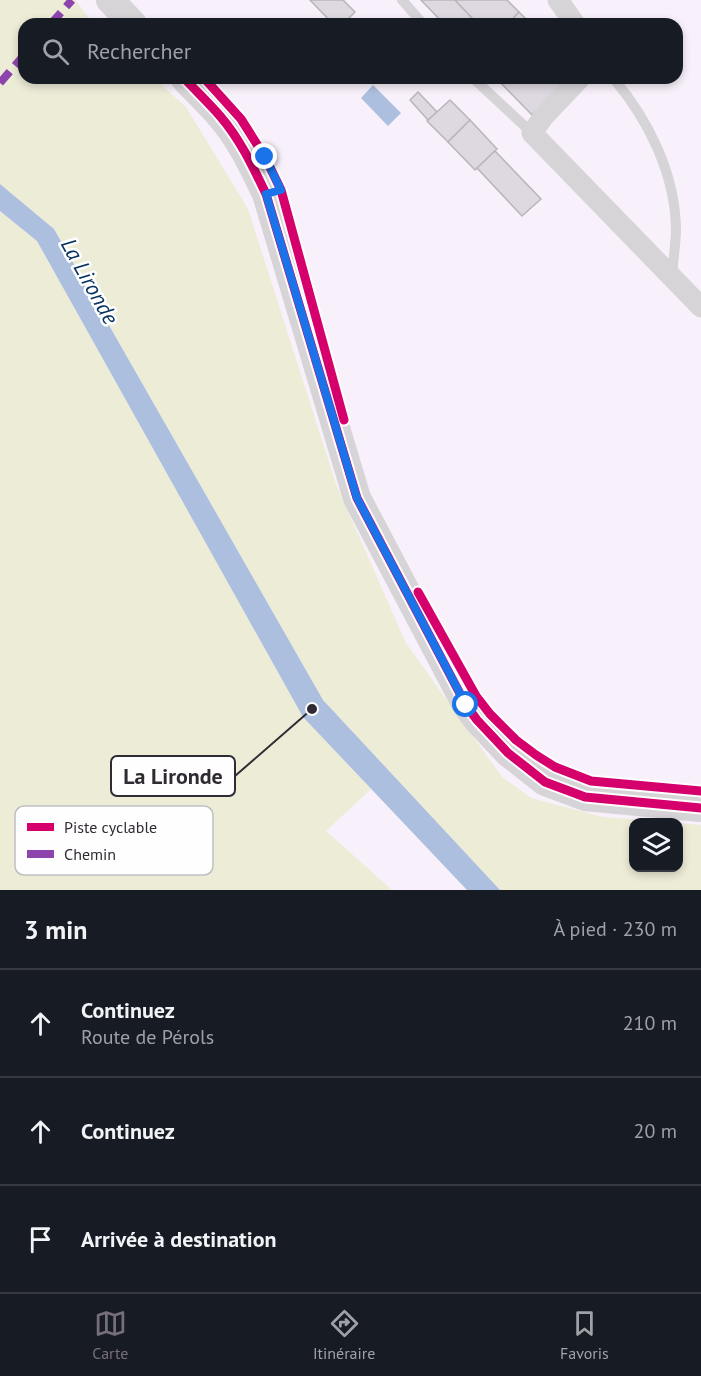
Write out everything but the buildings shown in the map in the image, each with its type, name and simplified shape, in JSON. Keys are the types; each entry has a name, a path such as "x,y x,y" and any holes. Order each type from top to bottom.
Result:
{"street":[{"path":"110,0 127,18"},
{"path":"558,0 570,18"},
{"path":"190,84 221,117 241,145 266,194 357,498 466,705 508,753 545,782 585,797 701,808"},
{"path":"574,84 544,116 532,133 701,307"}],"lane":[{"path":"402,0 418,18"},
{"path":"479,84 532,133"},
{"path":"617,84 642,120 660,153 670,187 676,228 672,278"}],"green space":[{"path":"0,0 75,0 89,18 18,18 18,84 161,84 186,107 248,209 336,484 406,643 502,777 531,798 603,817 629,819 629,872 683,872 683,823 701,825 701,890 500,890 323,700 54,229 0,184"},
{"path":"0,211 37,241 303,717 371,789 326,831 392,890 0,890"}],"water":[{"path":"373,85 401,113 388,126 361,98"},
{"path":"0,184 54,229 323,700 500,890 467,890 303,717 37,241 0,211"}],"marked path":[{"path":"56,18 72,0"},
{"path":"0,83 18,62"}],"cycle path":[{"path":"190,84 234,134 266,194 357,498 466,705 508,753 545,782 585,797 701,808"},
{"path":"209,84 241,119 265,157 281,190 344,420"},
{"path":"418,592 476,696 516,740 536,755 555,767 591,781 701,791"}],"place":[{"name":"La Lironde","path":"312,709"}],"route":[{"path":"265,157 281,190 266,194 357,498 466,705"}]}
